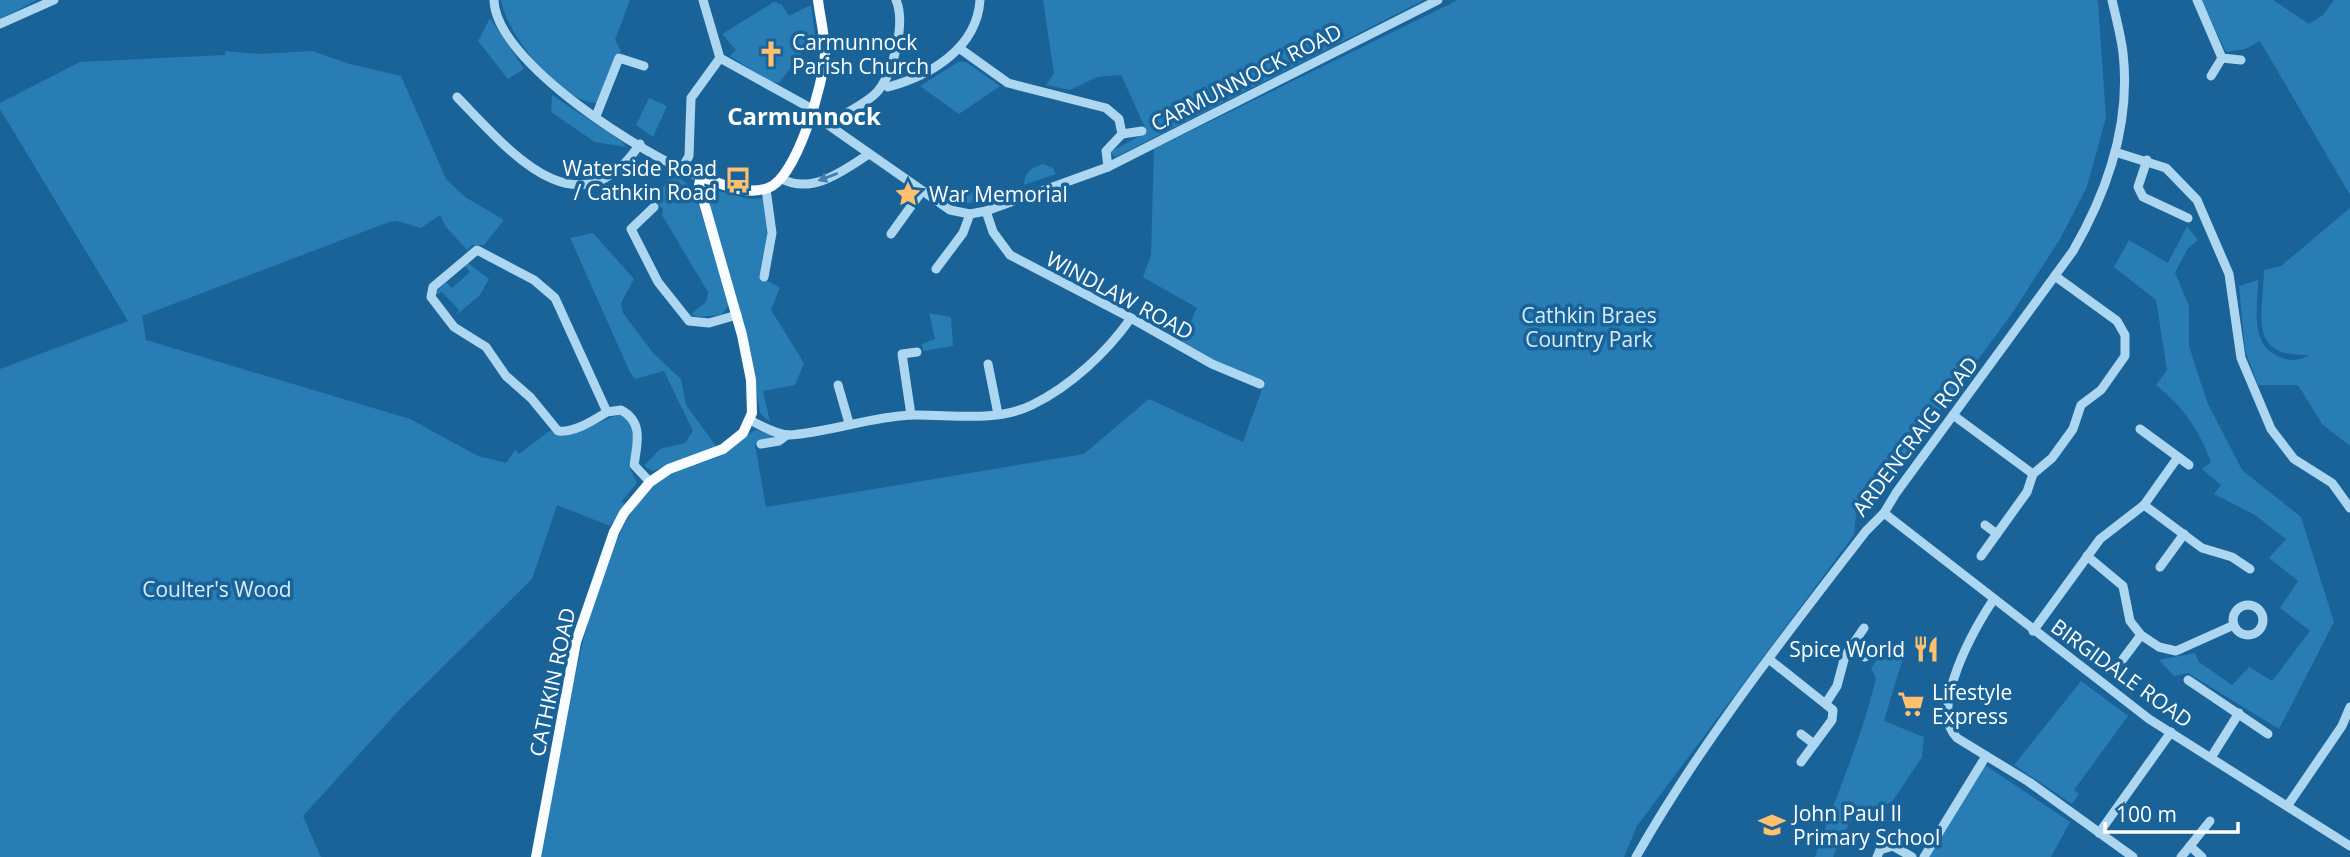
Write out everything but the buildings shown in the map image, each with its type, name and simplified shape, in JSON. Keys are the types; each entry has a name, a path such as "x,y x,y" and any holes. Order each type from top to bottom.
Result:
{"main road":[{"path":"750,420 753,405 751,380 737,315 700,193 701,177 739,190 766,188 782,179 813,114 825,56 818,0"},
{"name":"CATHKIN ROAD","path":"536,857 576,642 614,532 624,513 650,482 669,469 723,449 743,433 750,420"}],"street":[{"path":"0,24 54,0"},
{"path":"494,0 497,17 524,59 544,80 596,117 681,168 701,177"},
{"path":"703,0 720,58 813,114 950,210 970,214 963,233 936,269"},
{"path":"827,124 876,93 895,53 901,17 896,0"},
{"path":"888,87 906,78 935,70 959,48 975,22 980,0"},
{"name":"CARMUNNOCK ROAD","path":"970,214 986,211 1108,167 1437,0"},
{"name":"ARDENCRAIG ROAD","path":"1636,857 1664,808 1866,531 1884,513 2055,276 2088,225 2115,152 2121,120 2123,54 2112,0"},
{"path":"2197,0 2222,58"},
{"path":"959,48 1007,83 1106,108 1119,119 1122,134"},
{"path":"596,117 619,58 644,65"},
{"path":"681,168 689,156 691,98 720,58"},
{"path":"2222,58 2241,60"},
{"path":"2211,76 2222,58"},
{"path":"457,97 532,170 576,186 620,170 640,144"},
{"path":"1108,167 1106,151 1122,134 1142,131"},
{"path":"2115,152 2166,168 2197,200 2229,274 2241,358 2271,429 2294,459 2332,484 2350,508"},
{"path":"782,179 802,184 820,181 869,154"},
{"path":"2147,160 2138,187 2143,197 2188,218"},
{"path":"764,277 772,233 766,188"},
{"path":"891,234 922,191"},
{"path":"654,207 631,229 645,259 671,302 689,321 709,323 737,315"},
{"name":"WINDLAW ROAD","path":"986,211 993,232 1010,255 1212,364 1260,384"},
{"path":"607,412 560,306 548,289 477,250 433,287 431,297 454,327 480,341 506,376 531,398 558,431 565,432 607,412 621,410 635,424 639,435 634,465 650,482"},
{"path":"1981,556 2027,492 2032,474 2052,458 2074,429 2081,405 2101,390 2125,356 2125,335 2117,321 2055,276"},
{"path":"761,444 779,441 787,435 849,423 911,415 998,414 1032,404 1093,362 1116,339 1131,318"},
{"path":"911,415 902,354 917,352"},
{"path":"988,364 998,414"},
{"path":"838,385 849,423"},
{"path":"1953,415 2032,474"},
{"path":"750,420 787,435"},
{"path":"2140,429 2189,465"},
{"path":"2033,631 2105,534 2144,505 2178,457"},
{"path":"2144,505 2207,550 2232,557 2250,569"},
{"name":"BIRGIDALE ROAD","path":"1884,513 2033,631 2171,732 2350,846"},
{"path":"1985,525 1997,534"},
{"path":"2160,567 2184,534"},
{"path":"2087,556 2123,586 2126,613 2141,635 2159,648 2176,651 2234,625"},
{"path":"1994,599 1973,629 1945,715 1950,732 2028,782 2099,833 2120,853 2133,857"},
{"path":"1826,703 1837,686 1845,656 1864,628"},
{"path":"2123,659 2141,635"},
{"path":"1851,647 1865,657"},
{"path":"1770,660 1826,703 1834,716 1801,762"},
{"path":"2188,680 2268,734"},
{"path":"2288,806 2346,728 2350,707"},
{"path":"2212,756 2239,713"},
{"path":"2099,833 2171,732"},
{"path":"1801,734 1814,744"},
{"path":"1924,857 1986,757"},
{"path":"2181,857 2210,821"},
{"path":"1877,857 1880,850 1893,846 1912,857"},
{"path":"2190,846 2202,857"}],"green space":[{"path":"0,0 37,0 0,19"},
{"path":"501,0 630,0 615,40 621,51 615,56 597,103 583,100 568,92 537,64 513,30"},
{"path":"1043,0 1424,0 1116,157 1111,154 1112,151 1147,132 1121,75 1097,77 1070,90 1046,85 1054,74"},
{"name":"Cathkin Braes Country Park","path":"1458,0 2097,0 2098,3 2106,117 2087,187 2060,239 2011,315 1893,474 1856,515 1854,535 1637,826 1624,857 541,857 578,662 592,608 609,559 628,518 651,488 676,472 727,452 756,430 776,436 755,445 766,507 1084,454 1149,399 1243,442 1265,381 1222,365 1181,341 1197,308 1143,277 1151,255 1154,149"},
{"path":"2201,0 2273,0 2309,24 2323,15 2334,0 2350,0 2350,195 2260,41 2245,49 2226,52"},
{"path":"774,2 781,4 789,16 811,5 816,43 809,44 779,83 768,81 730,56 736,50 722,34"},
{"path":"490,18 524,69 508,79 478,41"},
{"name":"Coulter's Wood","path":"225,51 260,54 312,51 350,64 401,76 446,179 465,197 504,220 484,245 472,245 467,250 446,227 440,215 421,228 397,221 389,222 142,316 146,340 410,419 478,456 506,463 515,450 519,454 551,430 557,436 566,436 620,414 630,424 632,431 633,445 628,465 637,483 622,501 625,504 610,526 557,505 532,579 402,707 303,816 321,857 0,857 0,369 128,321 0,109 0,103 80,62 225,55"},
{"path":"958,62 966,62 1000,86 959,114 920,86"},
{"path":"552,95 626,147 595,142 551,112"},
{"path":"649,98 667,106 653,137 636,125"},
{"path":"1043,164 1053,168 1056,174 1024,185 1029,171"},
{"path":"674,174 694,189 729,305 721,315 698,317 691,314 706,302 708,292 662,215 663,209 649,196 659,192"},
{"path":"948,188 975,193 978,202 961,204 943,193"},
{"path":"718,191 749,199 764,198 768,249 761,278 780,287 771,310 804,363 795,385 763,391 770,422 760,413 746,332 708,201 711,193"},
{"path":"2350,208 2350,446 2322,424 2298,385 2258,385 2245,350 2239,286 2258,280 2257,323 2263,343 2269,350 2290,360 2310,355 2290,354 2267,342 2262,319 2264,270 2281,266"},
{"path":"2187,226 2198,240 2188,248 2175,273 2189,306 2189,346 2207,402 2242,470 2301,517 2334,622 2279,729 2188,673 2174,676 2159,660 2195,653 2199,662 2232,685 2249,667 2272,681 2310,631 2280,608 2298,581 2269,558 2286,539 2255,515 2214,494 2221,485 2202,469 2211,462 2201,439 2182,410 2156,385 2167,370 2156,300 2114,267 2129,240 2168,263"},
{"path":"593,233 634,279 621,303 623,313 653,353 681,379 686,405 716,446 653,471 644,466 660,449 685,443 693,431 664,371 635,379 630,372 570,238"},
{"path":"468,263 489,279 480,295 455,316 459,310 442,292 433,296 446,282 452,288 470,272 465,266"},
{"path":"929,313 951,317 953,346 923,351 922,344 935,339"},
{"path":"1887,643 1905,651 1884,721 1924,737 1922,757 1892,802 1851,819 1833,857 1815,857 1870,701 1876,678 1871,669"},
{"path":"2081,681 2128,716 2074,790 2079,794 2072,804 2014,765"},
{"path":"1985,765 2070,822 2051,857 1928,857"}],"place":[{"name":"Carmunnock Parish Church","path":"771,54"},
{"name":"Waterside Road / Cathkin Road","path":"738,180"},
{"name":"War Memorial","path":"908,194"},
{"name":"Spice World","path":"1926,649"},
{"name":"Lifestyle Express","path":"1911,704"},
{"name":"John Paul II Primary School","path":"1772,825"}],"district":[{"name":"Carmunnock","path":"804,115"}]}
